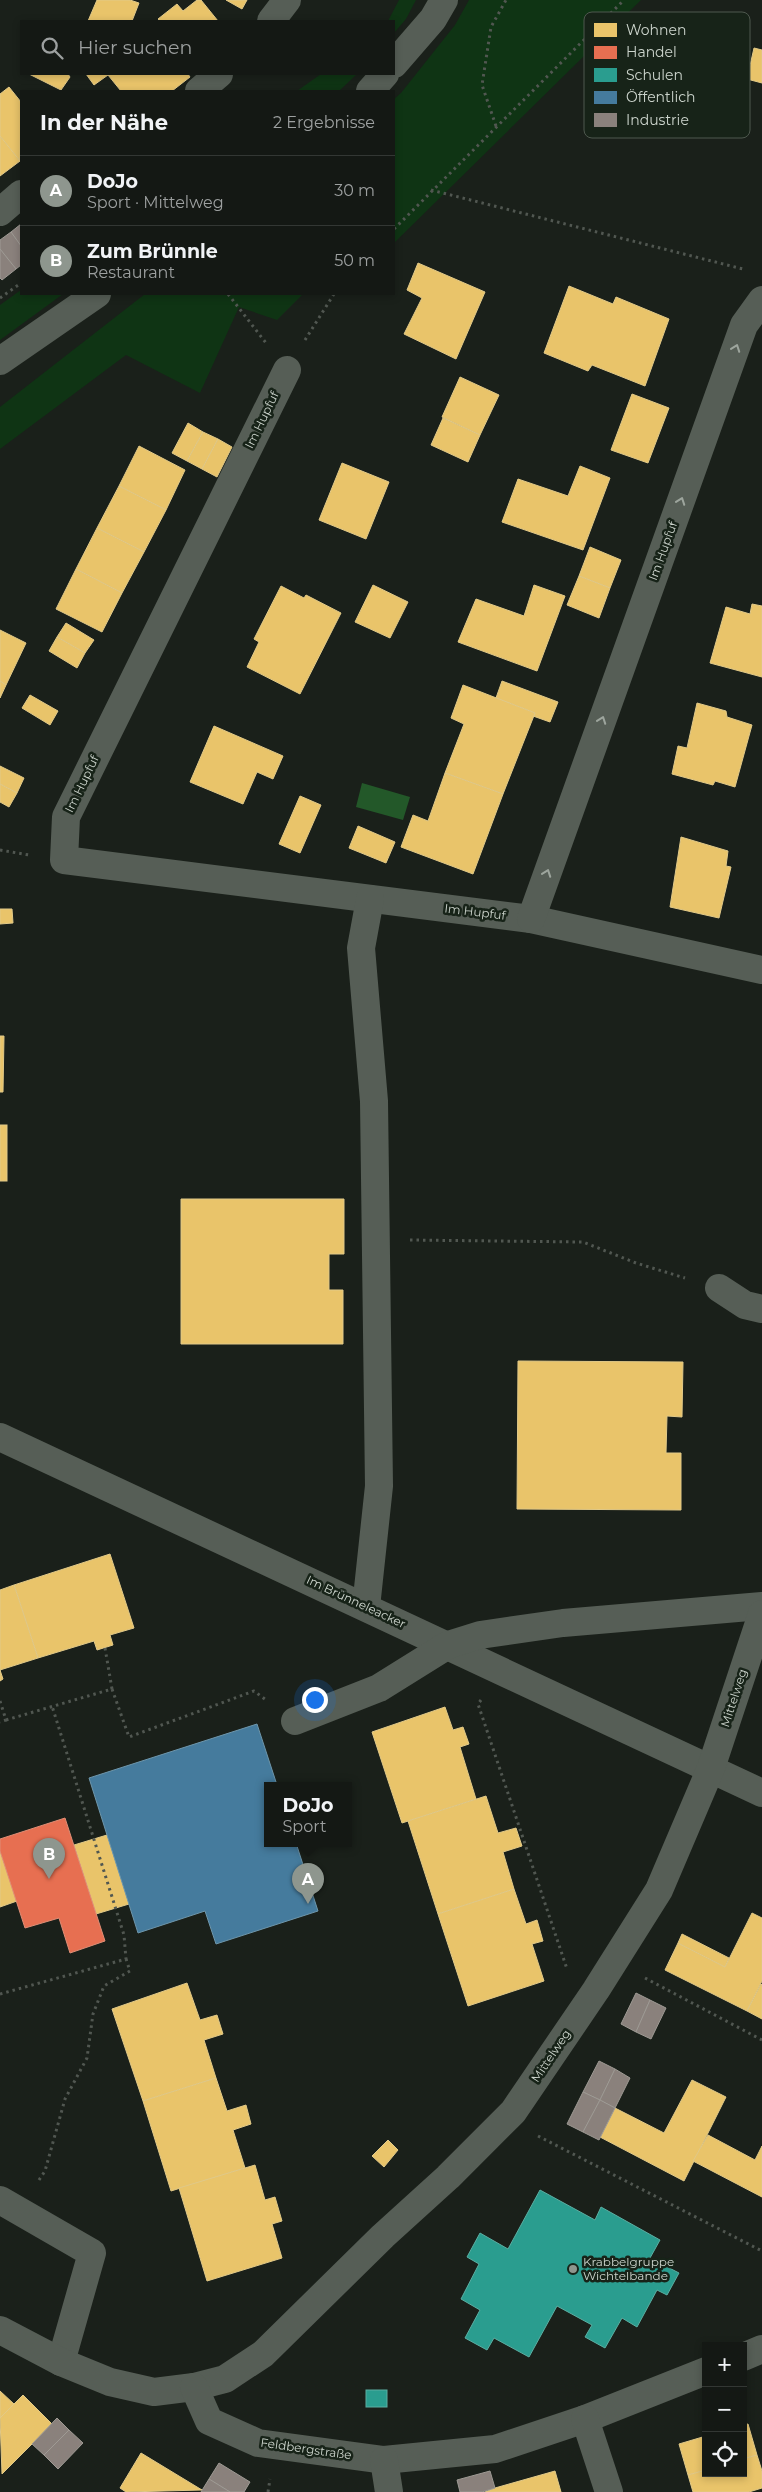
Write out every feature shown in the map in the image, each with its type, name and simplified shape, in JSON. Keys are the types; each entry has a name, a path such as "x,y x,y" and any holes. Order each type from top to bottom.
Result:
{"street":[{"path":"272,20 287,0"},
{"path":"395,63 433,19 444,0"},
{"path":"200,90 218,75"},
{"path":"371,90 385,75"},
{"path":"0,212 20,195"},
{"path":"0,361 96,295"},
{"name":"Im Hupfuf","path":"531,919 744,325 762,300"},
{"name":"Im Hupfuf","path":"286,370 66,817 64,860 531,919 762,970"},
{"path":"366,1607 379,1486 374,1101 361,948 370,898"},
{"path":"719,1288 744,1305 762,1309"},
{"name":"Im Brünneleacker","path":"0,1438 762,1793"},
{"path":"295,1721 379,1688 448,1646 480,1635 563,1623 762,1606"},
{"name":"Mittelweg","path":"194,2387 225,2379 263,2354 383,2236 448,2177 512,2112 659,1890 711,1768 762,1614"},
{"path":"11,2206 92,2253 61,2362"},
{"path":"0,2330 61,2362 110,2382 154,2392 194,2387"},
{"path":"747,2355 762,2349"},
{"name":"Feldbergstraße","path":"194,2387 209,2420 258,2443 384,2460 495,2449 585,2419 702,2374"},
{"path":"585,2419 609,2492"},
{"path":"384,2460 389,2492"}],"path":[{"path":"496,126 482,85 491,27 506,0"},
{"path":"612,12 624,0"},
{"path":"395,228 584,39"},
{"path":"431,190 751,271"},
{"path":"0,298 20,284"},
{"path":"229,295 286,370 333,295"},
{"path":"376,1240 583,1242 636,1263 719,1288"},
{"path":"105,1648 112,1689 129,1737 254,1692 295,1721"},
{"path":"0,1722 112,1689"},
{"path":"0,1701 6,1720"},
{"path":"478,1704 568,1974"},
{"path":"11,2206 45,2170 65,2099 87,2058 94,2014 104,1986 130,1971 126,1959 124,1935 52,1706"},
{"path":"0,1994 126,1959"},
{"path":"613,1961 762,2040"},
{"path":"512,2112 532,2132 762,2251"}],"shaded area":[{"path":"399,0 416,0 406,19 395,32 395,20 389,20"},
{"path":"469,0 641,0 629,12 584,12 584,56 395,242 395,98 455,25"},
{"path":"320,75 356,75 340,90 298,90"},
{"path":"20,291 20,295 62,295 0,340 0,305"},
{"path":"144,295 302,295 277,320 239,307 200,393 126,355 0,449 0,407"},
{"path":"362,783 410,797 403,820 356,807"}],"building: Wohnen":[{"path":"97,0 130,0 139,3 132,20 88,20"},
{"path":"197,0 201,0 217,20 158,19 177,4 183,11"},
{"path":"226,0 247,0 242,9"},
{"path":"754,48 762,50 762,83 750,80 750,66"},
{"path":"31,75 69,75 70,77 61,90"},
{"path":"87,75 108,75 94,85"},
{"path":"108,75 189,75 190,77 173,90 120,90"},
{"path":"9,87 20,101 20,161 0,136 0,94"},
{"path":"0,136 20,161 0,176"},
{"path":"418,263 485,292 456,359 404,334 422,298 407,290"},
{"path":"569,286 613,304 616,297 669,319 645,386 592,365 588,371 544,353"},
{"path":"460,377 499,395 480,435 442,417"},
{"path":"632,394 669,408 648,463 611,450"},
{"path":"443,418 480,435 468,462 431,445"},
{"path":"188,423 203,432 187,461 172,453"},
{"path":"203,432 218,439 202,469 187,461"},
{"path":"218,439 232,447 217,477 202,469"},
{"path":"139,446 185,470 166,510 119,486"},
{"path":"342,463 389,482 366,539 319,520"},
{"path":"580,466 610,478 583,550 502,522 518,479 568,496"},
{"path":"119,486 166,510 144,552 97,528"},
{"path":"97,528 144,552 122,593 76,569"},
{"path":"590,547 621,560 610,588 579,576"},
{"path":"76,569 122,593 102,632 56,609"},
{"path":"579,576 610,588 599,618 567,605"},
{"path":"373,585 408,602 390,638 355,622"},
{"path":"534,585 565,596 537,671 458,642 476,599 524,616"},
{"path":"281,586 304,598 306,595 341,613 300,694 247,667 259,642 254,639"},
{"path":"752,604 762,606 762,677 710,663 726,607 750,614"},
{"path":"66,623 94,640 85,653 57,637"},
{"path":"0,630 26,643 6,685 0,681"},
{"path":"57,637 85,653 77,668 49,651"},
{"path":"0,681 6,685 0,698"},
{"path":"502,681 558,702 550,722 533,716 535,713 496,698"},
{"path":"463,685 535,713 503,794 445,773 464,724 451,718"},
{"path":"30,695 58,711 50,725 22,708"},
{"path":"697,703 726,711 727,717 752,725 735,787 715,781 713,785 672,774 678,746 687,748"},
{"path":"214,726 283,756 273,779 257,772 243,804 190,782"},
{"path":"0,766 24,778 17,793 0,784"},
{"path":"445,773 503,794 473,874 401,847 413,815 428,821"},
{"path":"0,784 17,793 9,807 0,802"},
{"path":"300,796 321,805 300,853 279,844"},
{"path":"358,826 395,842 386,863 349,848"},
{"path":"681,837 728,851 726,866 731,867 719,918 670,907"},
{"path":"0,909 12,909 13,923 0,924"},
{"path":"0,1036 4,1036 3,1092 0,1092"},
{"path":"0,1125 7,1125 7,1181 0,1181"},
{"path":"181,1199 344,1199 344,1254 329,1254 329,1290 343,1290 343,1344 181,1344"},
{"path":"518,1361 683,1362 682,1417 667,1416 666,1453 681,1453 681,1510 517,1509"},
{"path":"110,1554 134,1628 110,1635 113,1645 97,1650 94,1641 38,1658 14,1585"},
{"path":"14,1585 38,1658 0,1670 0,1590"},
{"path":"0,1670 3,1679 0,1681"},
{"path":"445,1707 453,1730 463,1727 469,1744 460,1747 476,1799 402,1823 372,1732"},
{"path":"486,1796 498,1833 516,1828 522,1846 503,1852 514,1889 438,1914 408,1821"},
{"path":"107,1835 129,1904 96,1914 74,1845"},
{"path":"0,1851 17,1901 0,1907"},
{"path":"514,1889 526,1924 537,1920 543,1941 532,1944 544,1981 468,2006 438,1914"},
{"path":"752,1913 762,1918 762,1981 747,2011 665,1970 678,1943 725,1967"},
{"path":"682,1934 729,1958 725,1967 678,1943"},
{"path":"187,1983 200,2020 217,2015 223,2034 204,2040 216,2078 143,2101 112,2009"},
{"path":"762,1985 762,2019 747,2011"},
{"path":"216,2078 227,2111 246,2105 251,2124 233,2130 245,2168 171,2191 143,2101"},
{"path":"692,2080 726,2097 684,2181 600,2137 615,2108 664,2133"},
{"path":"708,2135 755,2160 762,2146 762,2197 693,2161"},
{"path":"388,2140 398,2150 384,2167 372,2156"},
{"path":"255,2165 265,2200 275,2197 282,2221 272,2224 282,2258 207,2281 179,2188"},
{"path":"0,2391 14,2404 0,2418"},
{"path":"23,2395 52,2424 2,2474 0,2418"},
{"path":"747,2424 757,2455 747,2458 747,2432"},
{"path":"702,2437 702,2471 688,2475 679,2444"},
{"path":"141,2453 202,2490 126,2492 120,2488"},
{"path":"757,2455 762,2471 762,2488 749,2492 693,2492 688,2475 702,2471 702,2477 747,2477 747,2458"},
{"path":"555,2471 561,2492 485,2492 495,2488"}],"building: Handel":[{"path":"65,1818 105,1941 70,1953 59,1918 25,1928 0,1851 0,1839"}],"building: Schulen":[{"name":"Krabbelgruppe Wichtelbande","path":"540,2190 595,2220 601,2207 660,2240 650,2258 679,2273 667,2295 657,2290 637,2327 622,2318 605,2348 585,2337 592,2325 557,2306 529,2357 494,2338 487,2350 465,2338 480,2310 461,2299 479,2264 467,2257 480,2233 508,2249"},
{"path":"366,2390 387,2390 387,2407 366,2407"}],"building: Öffentlich":[{"path":"257,1724 276,1782 264,1782 264,1847 297,1847 318,1911 216,1944 205,1911 138,1933 89,1778"}],"building: Industrie":[{"path":"20,225 20,245 11,232"},
{"path":"11,232 20,245 20,266 16,269 0,249 0,240"},
{"path":"0,249 16,269 2,280 0,278"},
{"path":"636,1993 650,2000 636,2032 621,2024"},
{"path":"650,2000 666,2008 651,2039 636,2032"},
{"path":"599,2061 615,2069 600,2100 583,2092"},
{"path":"615,2069 630,2078 615,2108 600,2100"},
{"path":"583,2092 600,2100 583,2132 567,2124"},
{"path":"600,2100 615,2108 599,2140 583,2132"},
{"path":"57,2418 69,2430 44,2455 32,2444"},
{"path":"69,2430 83,2443 58,2469 44,2455"},
{"path":"219,2463 250,2482 244,2492 230,2492 209,2479"},
{"path":"490,2471 495,2488 482,2492 460,2492 457,2480"},
{"path":"209,2479 230,2492 201,2492"}],"place":[{"name":"Zum Brünnle","path":"49,1879"},
{"name":"DoJo","path":"308,1904"},
{"name":"Krabbelgruppe Wichtelbande","path":"573,2269"}]}
